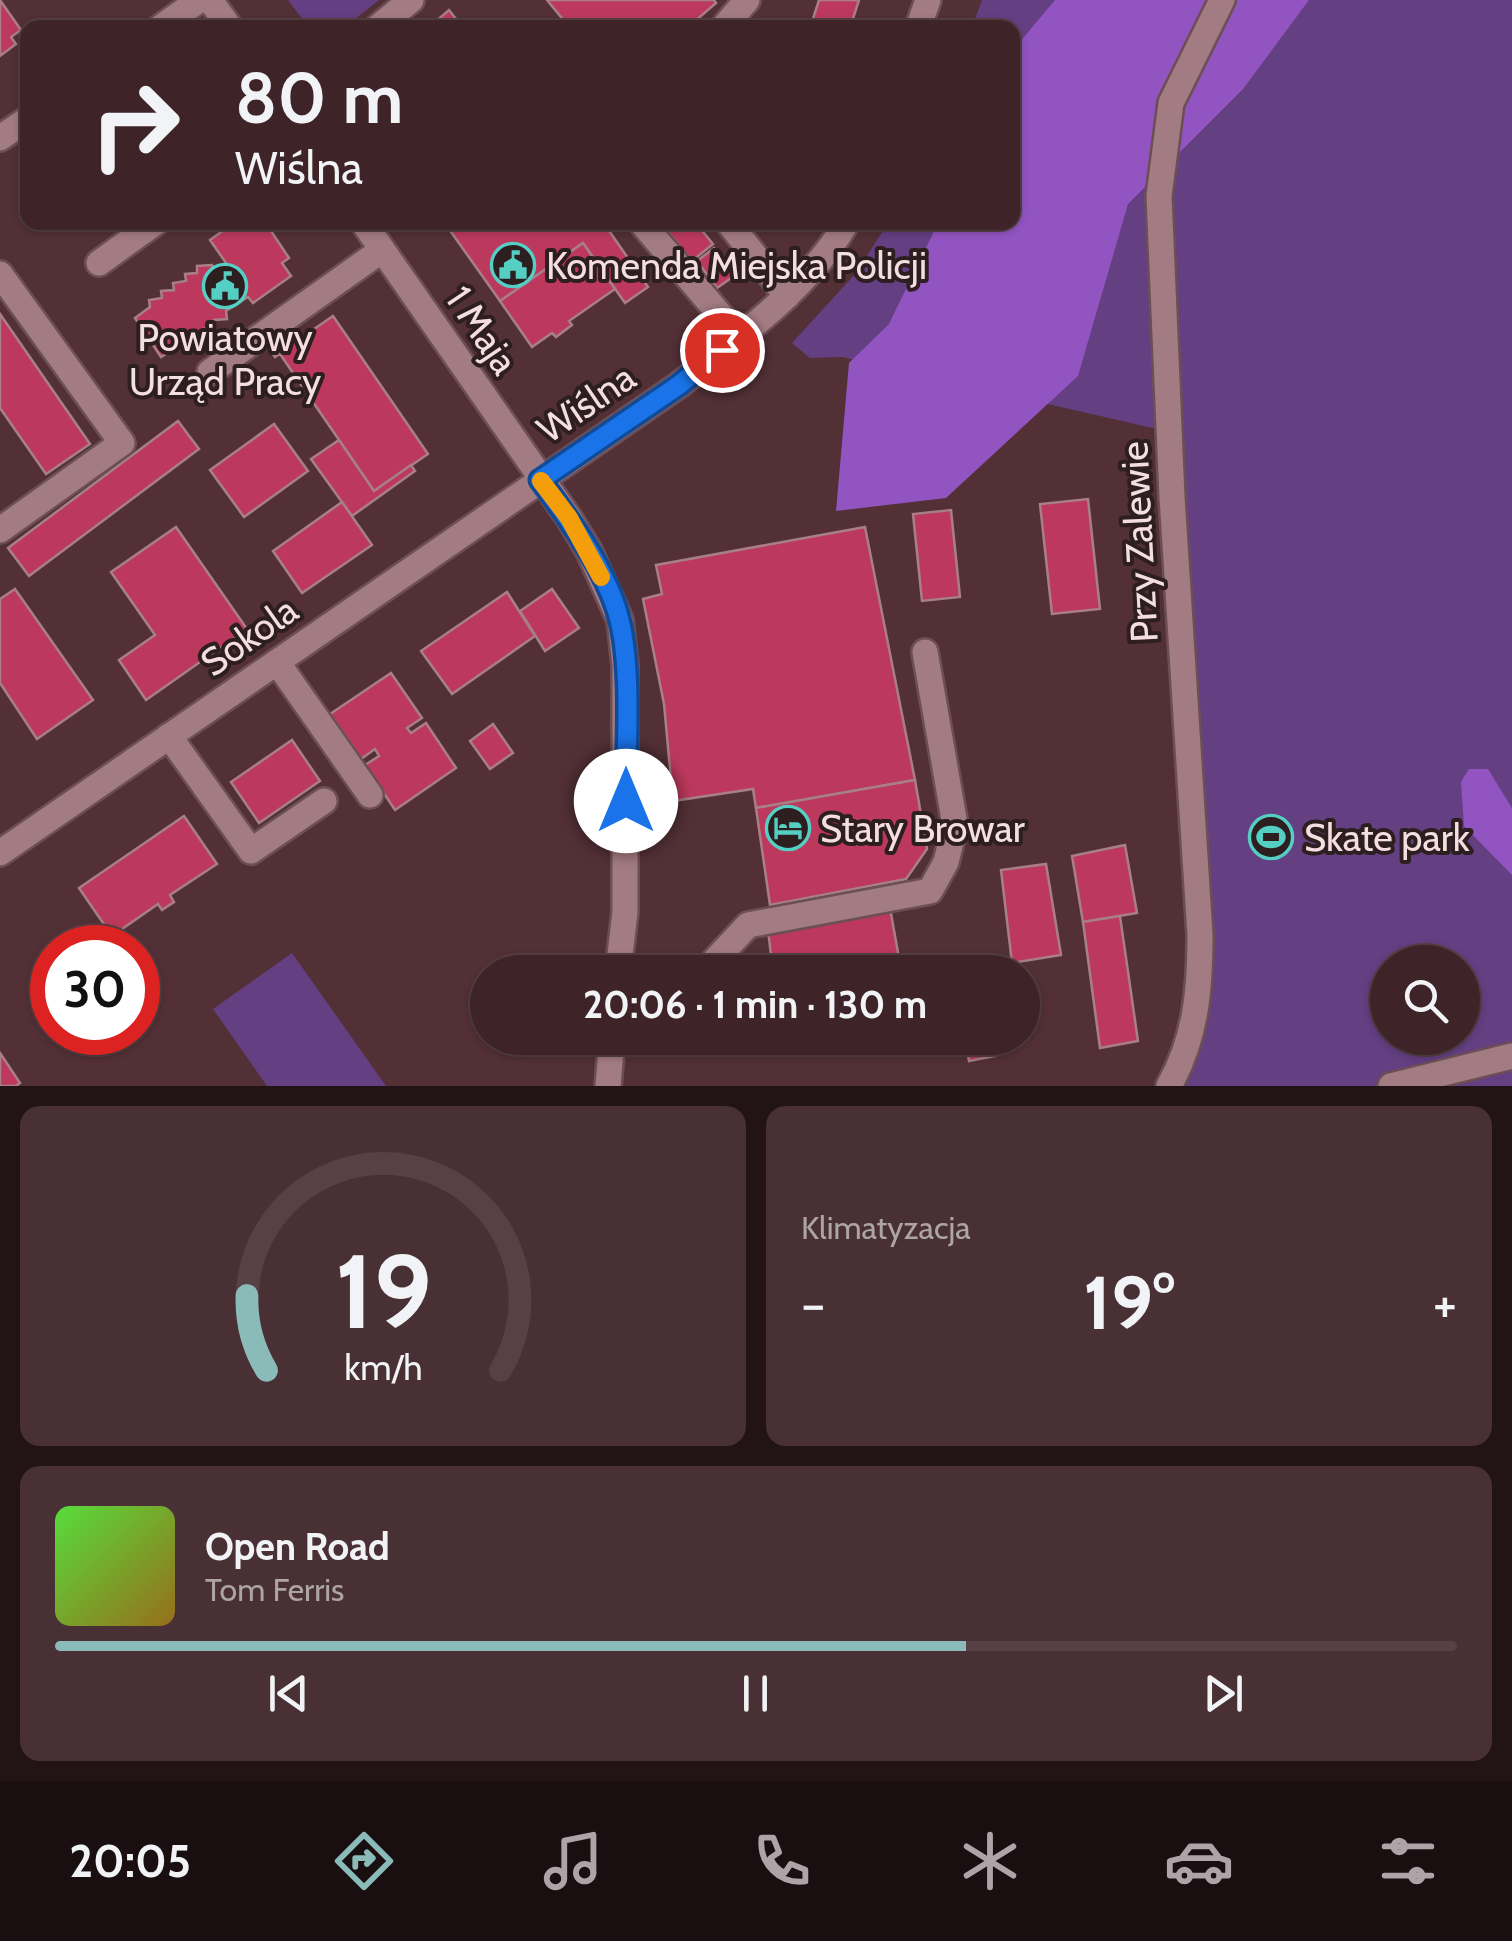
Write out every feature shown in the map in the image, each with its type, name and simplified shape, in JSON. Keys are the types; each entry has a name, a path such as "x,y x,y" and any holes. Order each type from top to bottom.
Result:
{"street":[{"path":"171,20 199,0"},
{"path":"387,20 412,0"},
{"path":"730,20 747,0"},
{"name":"Przy Zalewie","path":"1169,1086 1194,1028 1200,984 1200,935 1159,196 1171,103 1222,0"},
{"path":"99,263 145,230"},
{"name":"1 Maja","path":"368,230 589,551 620,620 624,666 625,893 620,955"},
{"path":"648,230 739,337"},
{"path":"734,230 786,296"},
{"name":"Wiślna","path":"540,480 679,385 739,337 786,296 831,249 842,230"},
{"path":"210,372 382,250"},
{"path":"0,274 122,443 0,530"},
{"name":"Sokola","path":"1,849 540,480"},
{"path":"720,955 748,924 930,890 946,862 955,825 925,652"},
{"path":"277,662 370,794"},
{"path":"169,736 251,851 324,801"},
{"path":"608,1086 611,1055"},
{"path":"1391,1086 1512,1056"}],"shaded area":[{"path":"288,0 379,0 354,20 303,20"},
{"path":"982,0 1512,0 1512,1086 1176,1086 1208,1018 1213,911 1188,546 1170,432 842,357 810,358 792,343 856,273 884,230 1020,230 1020,20 975,20"},
{"path":"1055,0 1309,0 1243,89 1128,204 1078,376 946,498 836,511 849,363 889,324 935,230 1020,230 1020,42"},
{"path":"1469,769 1488,769 1512,808 1512,875 1464,826 1461,782"},
{"path":"292,953 386,1086 267,1086 213,1009"}],"building":[{"path":"0,0 20,31 11,37 16,44 0,56"},
{"path":"547,0 716,3 696,20 563,20"},
{"path":"819,0 859,0 853,20 813,20"},
{"path":"449,10 457,20 437,20"},
{"name":"Powiatowy Urząd Pracy","path":"224,230 270,230 289,258 282,263 291,276 253,303 248,297 226,311 227,319 214,320 214,327 202,329 202,336 190,337 191,345 177,347 161,357 135,318 150,307 149,300 162,298 161,291 174,290 173,283 186,281 185,274 197,273 197,266 212,265 222,280 233,273 210,240"},
{"name":"Komenda Miejska Policji","path":"450,230 609,230 648,287 625,303 583,243 500,301"},
{"path":"667,230 702,230 713,244 692,261"},
{"path":"583,243 615,289 569,321 572,325 556,337 552,333 532,347 500,301"},
{"path":"714,248 734,276 717,288 697,261"},
{"path":"0,314 90,444 46,474 0,408"},
{"path":"333,316 428,454 374,491 280,354 275,357 267,345 290,329 298,340"},
{"path":"178,421 199,449 29,576 8,548"},
{"path":"274,424 308,471 244,517 210,470"},
{"path":"339,440 374,491 411,465 415,471 352,516 311,459"},
{"path":"1088,499 1100,609 1052,614 1040,504"},
{"path":"342,502 372,545 302,593 273,551"},
{"path":"951,510 960,597 922,601 913,514"},
{"path":"176,527 247,629 146,700 119,660 155,635 111,572"},
{"path":"865,527 915,780 756,808 753,789 673,801 664,704 643,599 662,594 656,565"},
{"path":"15,589 93,700 37,739 0,683 0,599"},
{"path":"552,589 579,628 545,651 520,611"},
{"path":"507,592 535,636 452,694 421,651"},
{"path":"391,673 422,718 407,728 411,733 426,723 456,768 395,810 365,765 379,756 375,749 361,759 330,714"},
{"path":"493,724 513,753 490,769 470,741"},
{"path":"292,740 320,781 259,823 231,782"},
{"path":"915,780 927,849 906,879 770,905 756,808"},
{"path":"184,816 217,864 170,895 174,902 162,910 158,904 128,925 104,925 79,888"},
{"path":"1125,845 1137,913 1083,922 1072,856"},
{"path":"1046,864 1061,955 1040,958 1040,955 1011,955 1001,870"},
{"path":"890,908 898,955 771,955 768,930"},
{"path":"1120,916 1138,1041 1100,1048 1083,922"},
{"path":"0,1053 20,1083 16,1086 0,1086"},
{"path":"968,1055 995,1055 995,1056 969,1061"}],"slow traffic":[{"path":"541,481 569,518 601,577"}],"place":[{"name":"Komenda Miejska Policji","path":"513,265"},
{"name":"Powiatowy Urząd Pracy","path":"225,286"},
{"name":"Stary Browar","path":"788,828"},
{"name":"Skate park","path":"1271,837"}],"route":[{"path":"626,801 620,620 589,551 540,480 679,385 722,350"}]}
